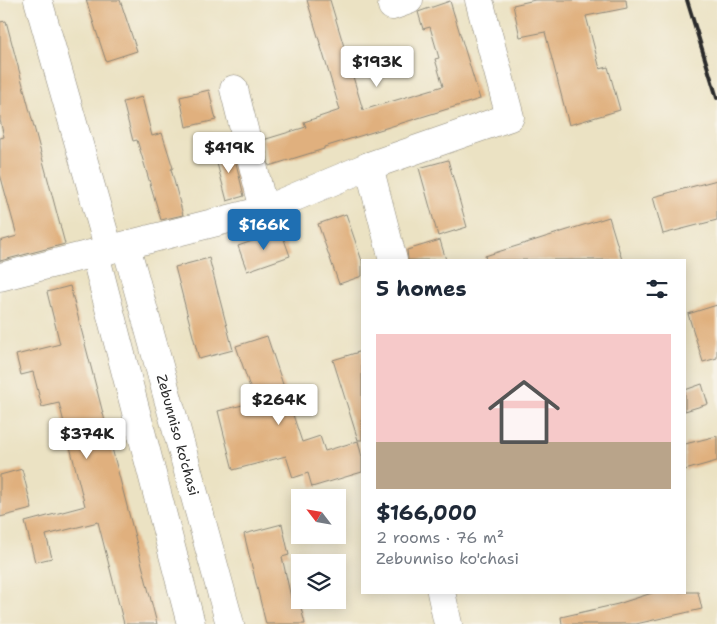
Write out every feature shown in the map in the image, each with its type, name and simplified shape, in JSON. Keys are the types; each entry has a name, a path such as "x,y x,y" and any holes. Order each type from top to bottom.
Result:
{"street":[{"name":"Zebunniso ko'chasi","path":"38,0 110,250 230,624"},
{"path":"0,278 264,210 369,166 510,117 479,0"},
{"path":"234,89 264,210"},
{"path":"369,166 393,259"},
{"name":"Zebunniso ko'chasi","path":"110,250 191,624"},
{"path":"442,594 448,624"}],"building":[{"path":"86,0 120,0 137,51 106,61"},
{"path":"307,0 330,0 363,110 443,86 435,59 439,58 430,27 423,29 418,12 450,1 480,99 269,166 263,140 306,127 304,122 340,110"},
{"path":"535,0 626,0 627,8 586,16 600,69 608,67 620,110 569,125 545,32 520,37 513,5"},
{"path":"6,21 65,244 0,261 0,241 17,236 0,174 0,138 4,137 0,120 0,22"},
{"path":"209,90 216,120 186,127 180,97"},
{"path":"142,97 152,136 162,133 173,168 171,169 183,215 161,220 137,140 133,141 123,102"},
{"path":"232,147 244,196 227,201 214,152"},
{"path":"448,160 467,227 438,236 419,168"},
{"path":"717,180 717,220 663,234 653,197"},
{"path":"346,214 361,259 361,276 339,284 318,224"},
{"path":"609,217 622,259 486,259 485,256"},
{"path":"281,231 290,256 247,271 238,246"},
{"path":"440,240 446,259 408,259 407,250"},
{"path":"209,258 233,350 199,359 175,267"},
{"path":"70,286 157,624 124,624 98,522 46,535 52,558 35,562 25,522 85,506 59,403 42,407 33,372 21,375 16,355 60,344 47,292"},
{"path":"717,305 717,358 703,362 688,314"},
{"path":"267,336 302,442 320,436 325,451 358,441 361,453 361,472 312,487 308,473 293,478 286,456 233,470 218,411 255,402 236,346"},
{"path":"361,351 361,440 358,440 333,360"},
{"path":"702,384 708,404 686,411 686,390"},
{"path":"717,436 717,461 686,470 686,444"},
{"path":"22,469 32,509 0,517 0,475"},
{"path":"282,524 289,555 282,557 291,598 291,609 301,609 305,624 266,624 244,534"},
{"path":"686,592 698,592 702,609 636,624 562,624 561,617 618,604 649,594 686,594"}],"railway":[{"path":"687,0 717,98"}]}
